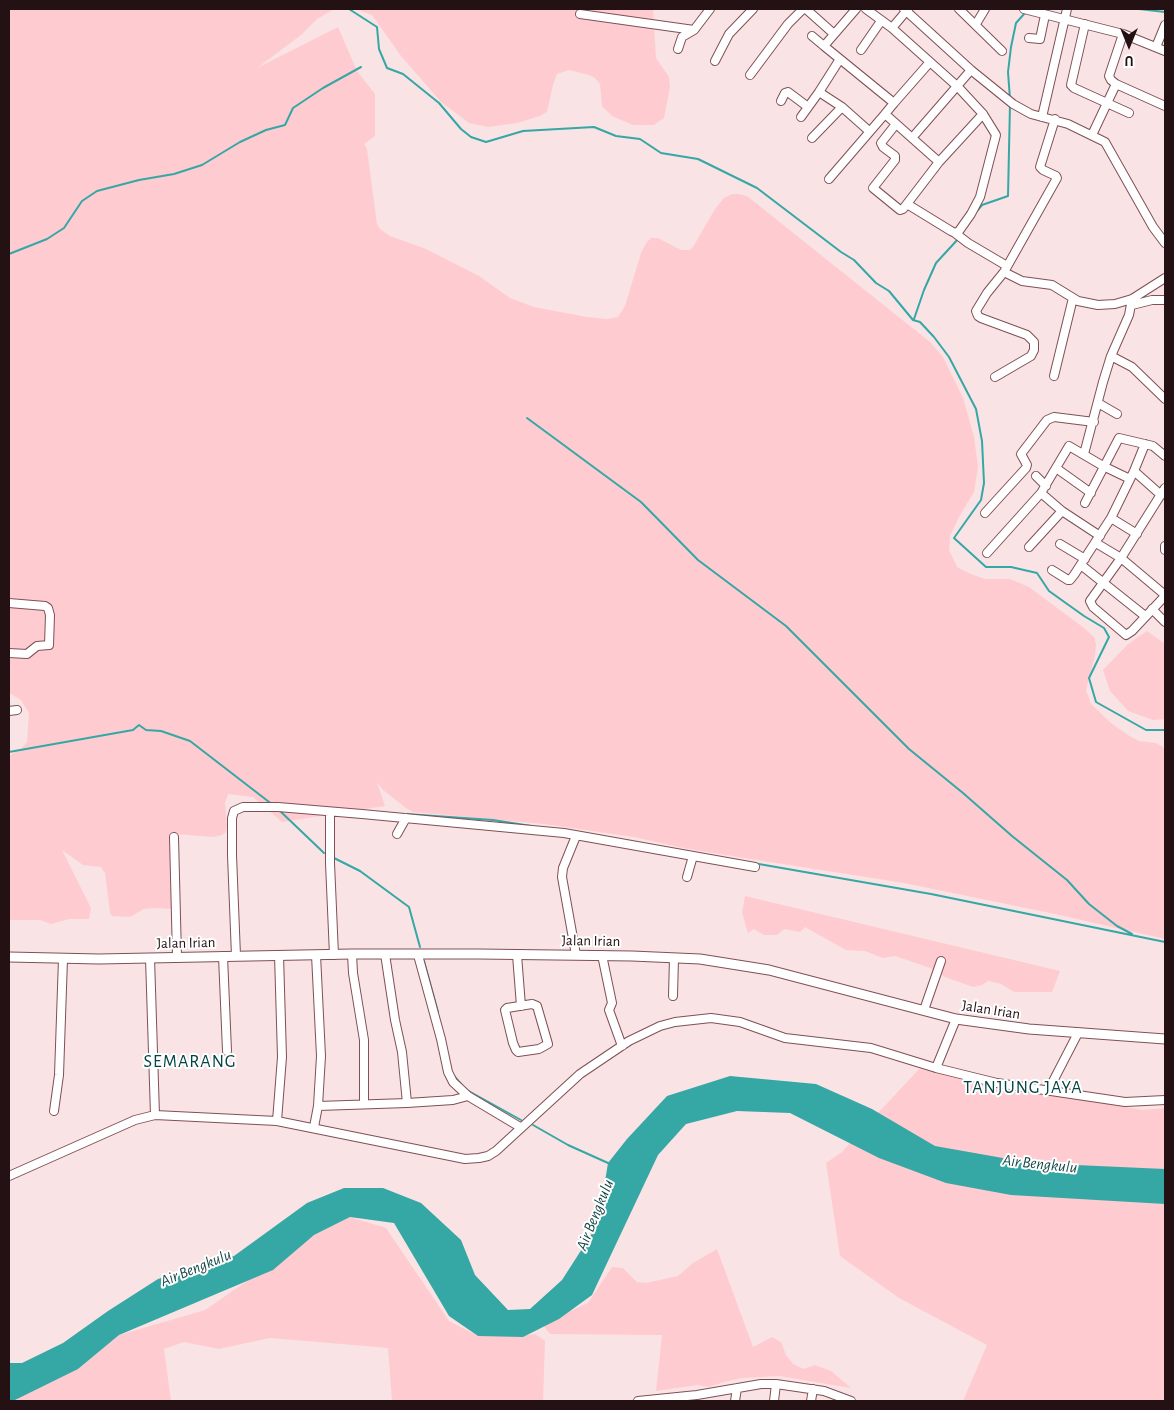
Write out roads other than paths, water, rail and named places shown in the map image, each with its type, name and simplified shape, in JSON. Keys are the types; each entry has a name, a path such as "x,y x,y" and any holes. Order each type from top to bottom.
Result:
{"main road":[{"name":"Jalan Irian","path":"9,957 63,959 352,954 517,954 602,955 708,960 769,970 956,1019 993,1025 1165,1039"}],"street":[{"path":"678,49 682,37 694,30 710,9"},
{"path":"715,61 729,34 753,9"},
{"path":"750,75 788,24 804,9 834,34"},
{"path":"824,46 856,9"},
{"path":"866,9 892,28 958,87 983,114 994,132 996,137 980,197 959,236"},
{"path":"892,28 906,9 971,70 1012,104 1028,113 1055,119 1092,135 1107,144 1153,227 1165,243"},
{"path":"959,9 1002,51"},
{"path":"976,24 985,9"},
{"path":"1042,117 1067,9"},
{"path":"1027,10 1123,34 1165,51"},
{"path":"580,14 694,30"},
{"path":"1029,38 1040,39 1045,15"},
{"path":"860,50 881,21"},
{"path":"1085,24 1071,85 1129,113"},
{"path":"1156,47 1165,25"},
{"path":"1123,34 1109,76 1110,79 1116,84 1165,106"},
{"path":"812,36 894,103"},
{"path":"801,116 840,60"},
{"path":"829,179 930,62"},
{"path":"912,138 971,70"},
{"path":"1092,135 1116,84"},
{"path":"781,101 785,93 788,92 808,107"},
{"path":"819,92 842,107 869,131"},
{"path":"812,138 842,107"},
{"path":"885,114 939,162"},
{"path":"896,124 881,143 895,158 873,189 899,210 903,209 939,162 983,114"},
{"path":"995,377 1033,355 1034,346 1032,339 1027,335 981,318 977,314 977,309 1006,269 1057,178 1042,170 1040,166 1055,119"},
{"path":"907,204 959,236 1022,281 1052,285 1073,298 1090,304 1104,306 1165,300"},
{"path":"1084,454 1111,356 1124,328 1132,302 1165,278"},
{"path":"1054,376 1073,298"},
{"path":"1111,356 1132,367 1165,399"},
{"path":"1098,403 1117,414"},
{"path":"985,513 1026,468 1027,465 1021,454 1048,420 1054,417 1094,422"},
{"path":"1085,503 1119,438 1156,447 1165,456"},
{"path":"1052,570 1069,580 1083,562 1111,518 1145,444"},
{"path":"987,553 1041,494 1069,446 1130,480"},
{"path":"1056,468 1091,493"},
{"path":"1134,471 1161,495"},
{"path":"1036,476 1046,486"},
{"path":"1041,494 1121,558 1165,596 1126,635 1091,605 1091,598 1121,558 1165,488"},
{"path":"1029,547 1062,511"},
{"path":"1111,518 1137,534"},
{"path":"1060,544 1146,616"},
{"path":"9,603 45,606 49,609 50,615 49,645 37,646 27,654 9,653"},
{"path":"1152,610 1165,622"},
{"path":"236,956 232,855 233,814 236,809 244,807 275,807 535,830 755,867"},
{"path":"330,812 334,955"},
{"path":"397,834 406,818"},
{"path":"576,836 563,868 562,877 576,955"},
{"path":"174,837 178,957"},
{"path":"687,877 693,856"},
{"path":"352,954 353,973 364,1040 364,1104"},
{"path":"385,954 394,1020 402,1052 407,1104"},
{"path":"517,954 521,1006"},
{"path":"314,1127 318,1106 322,1056 316,955"},
{"path":"418,955 437,1022 448,1072 453,1082 468,1096 520,1127"},
{"path":"602,955 612,1002 609,1010 622,1046"},
{"path":"223,956 227,1051"},
{"path":"277,1121 282,1057 279,956"},
{"path":"150,958 155,1115"},
{"path":"673,996 674,958"},
{"path":"54,1111 59,1075 63,959"},
{"path":"924,1010 941,961"},
{"path":"532,1004 537,1006 547,1043 545,1047 520,1052 516,1050 505,1010 506,1008 521,1006 532,1004"},
{"path":"9,1176 129,1122 155,1115 277,1121 471,1159 488,1156 496,1151 580,1074 622,1046 660,1026 691,1020 719,1019 740,1022 785,1038 871,1048 980,1080 1124,1102 1165,1100"},
{"path":"936,1068 956,1019"},
{"path":"1048,1091 1078,1033"},
{"path":"318,1106 407,1104 453,1100 468,1096"},
{"path":"774,1401 776,1384"},
{"path":"638,1401 697,1398 738,1388 776,1384 813,1389 847,1400"},
{"path":"735,1401 738,1388"},
{"path":"811,1401 813,1389"}],"water":[{"name":"Air Bengkulu","path":"730,1076 816,1084 872,1109 935,1146 1031,1163 1165,1169 1165,1204 1011,1195 946,1183 879,1158 790,1113 737,1111 686,1124 658,1155 592,1295 559,1319 523,1337 478,1336 449,1316 394,1223 350,1217 314,1235 273,1270 119,1335 78,1369 13,1401 9,1400 9,1363 22,1363 63,1343 158,1279 234,1256 307,1203 344,1188 383,1188 421,1203 461,1240 475,1275 508,1310 530,1309 562,1280 598,1224 608,1163 627,1139 667,1096"}],"waterway":[{"path":"349,9 377,27 379,49 387,68 403,74 439,103 461,129 471,137 486,142 523,131 594,127 616,136 640,139 661,153 698,159 757,188 854,260 876,283 889,291 913,320 920,322 934,337 949,357 976,409 982,441 984,483 981,500 954,538 986,567 1011,567 1037,573 1049,591 1104,628 1109,637 1089,678 1096,702 1146,730 1165,730"},
{"path":"1139,9 1165,12"},
{"path":"1010,99 1008,72 1011,47 1016,23 1025,13"},
{"path":"9,254 47,239 64,228 82,201 97,191 139,180 174,174 202,165 240,142 266,130 285,125 293,108 323,88 361,67"},
{"path":"977,211 982,205 1008,196 1010,104"},
{"path":"914,319 936,263 959,238"},
{"path":"527,418 641,502 698,560 786,626 909,749 1067,880 1089,904 1117,926 1132,934"},
{"path":"9,752 133,730 139,725 146,730 161,731 190,741 273,805"},
{"path":"279,810 324,853"},
{"path":"406,814 493,820 531,826"},
{"path":"332,857 360,871 409,907 420,947"},
{"path":"753,863 931,894 1165,942"},
{"path":"424,961 438,1012"},
{"path":"454,1076 462,1085"},
{"path":"465,1089 521,1120"},
{"path":"533,1125 568,1145 608,1163"}],"district":[{"name":"SEMARANG","path":"190,1062"},
{"name":"TANJUNG JAYA","path":"1023,1088"}]}
